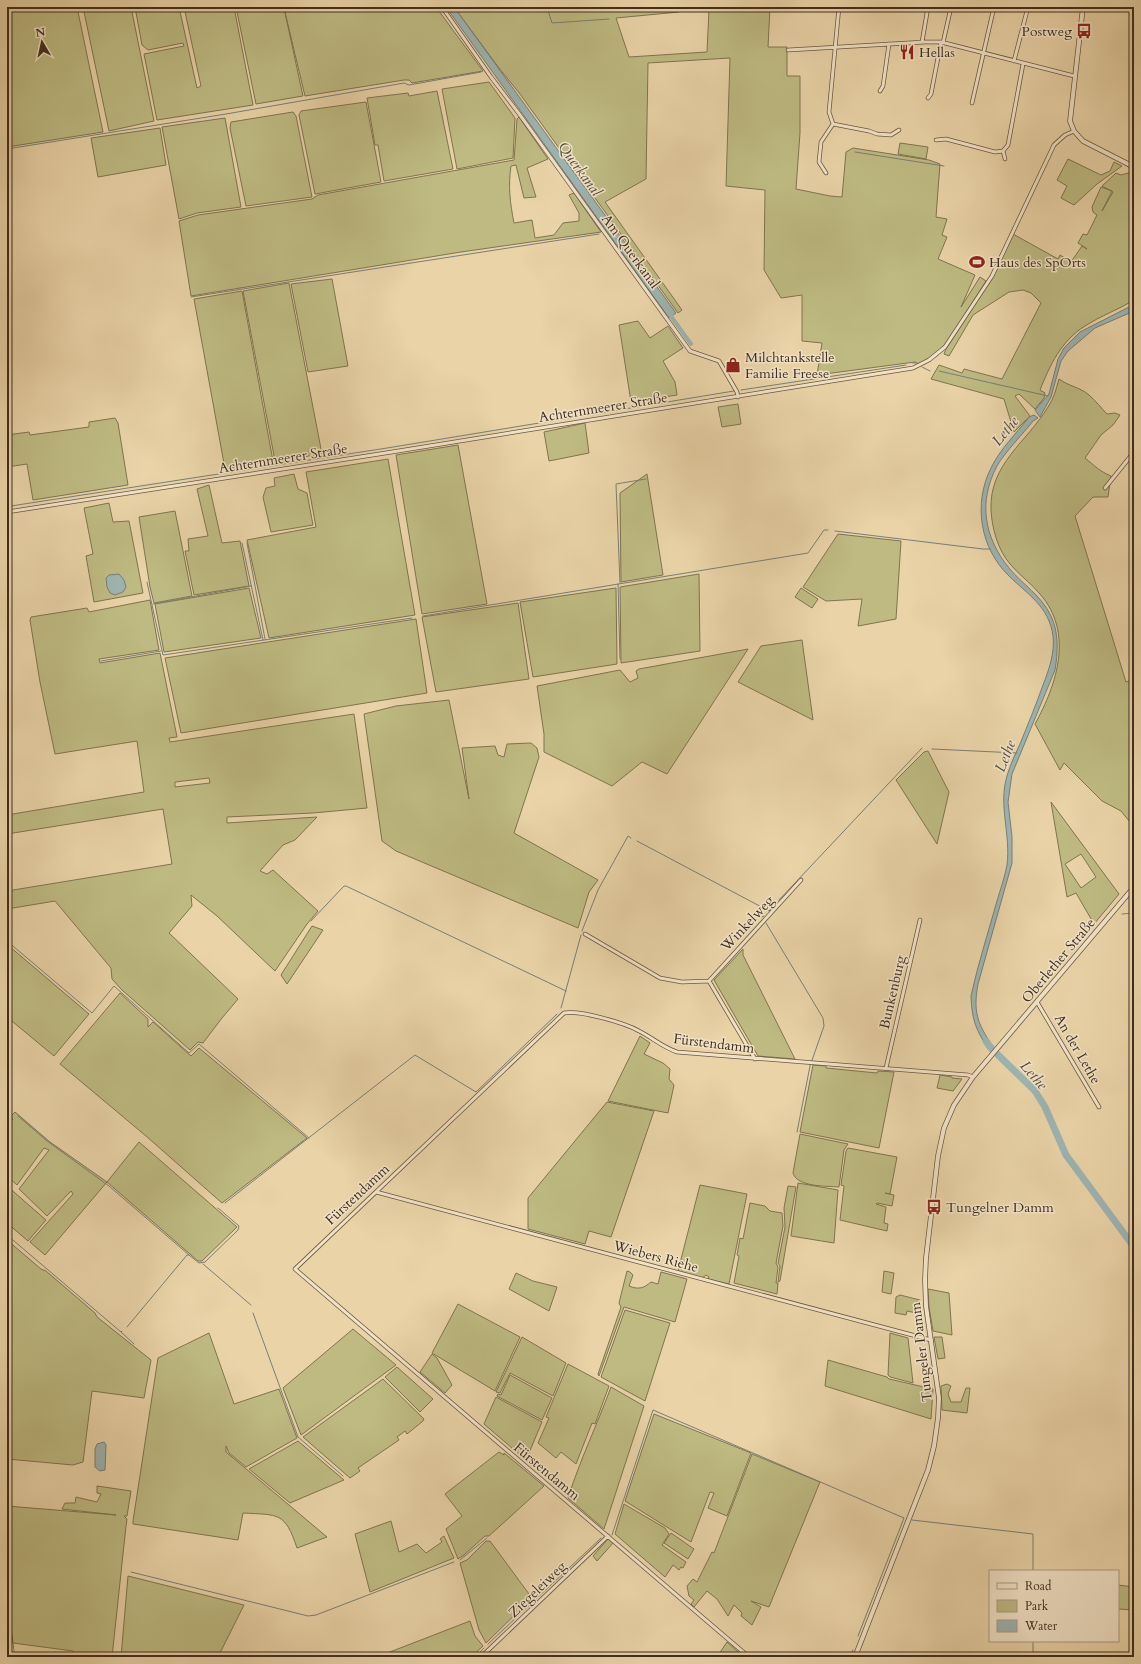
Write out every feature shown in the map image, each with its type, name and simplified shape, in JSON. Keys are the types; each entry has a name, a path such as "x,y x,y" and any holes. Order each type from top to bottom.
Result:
{"street":[{"name":"Am Querkanal","path":"442,7 690,351 719,361 737,392 738,397"},
{"path":"826,173 819,162 822,142 833,124 829,112 839,7"},
{"path":"922,42 928,7"},
{"path":"928,98 931,94 951,7"},
{"path":"972,103 994,7"},
{"path":"1014,61 1028,7"},
{"path":"1084,7 1074,76 1070,121 1074,131 1083,140 1134,167"},
{"path":"788,50 942,42 1074,76"},
{"path":"880,91 883,86 889,44"},
{"path":"936,140 946,139 995,152 1003,151 1008,145 1023,64"},
{"path":"833,124 877,134 891,135 899,130"},
{"name":"Achternmeerer Straße","path":"7,512 913,368 929,360 942,350 992,276 1054,145 1074,131"},
{"path":"1003,151 1005,159"},
{"path":"1129,165 1134,157"},
{"path":"1105,488 1134,452"},
{"name":"Winkelweg","path":"709,981 801,880"},
{"name":"Oberlether Straße","path":"998,1047 1134,887"},
{"name":"Bunkenburg","path":"886,1068 920,920"},
{"path":"584,934 660,978 682,982 709,981 755,1059"},
{"name":"An der Lethe","path":"1037,1002 1099,1107"},
{"name":"Fürstendamm","path":"749,1657 295,1269 564,1013 578,1013 620,1024 639,1031 666,1048 677,1052 886,1068 968,1075 973,1077"},
{"name":"Tungeler Damm","path":"855,1657 928,1470 936,1436 939,1408 937,1379 926,1306 925,1280 938,1156 944,1128 960,1096 973,1077 998,1047"},
{"name":"Wiebers Riehe","path":"376,1192 931,1340"},
{"name":"Ziegeleiweg","path":"481,1657 608,1536"},
{"path":"7,1615 13,1657"}],"green space":[{"path":"7,7 77,7 103,132 7,147"},
{"path":"83,7 131,7 154,121 109,131"},
{"path":"135,7 179,7 197,88 201,86 184,7 234,7 253,105 157,120 144,54 184,46 183,43 148,50 142,45"},
{"path":"236,7 436,7 483,71 412,83 409,80 404,80 305,96 284,8 303,96 256,104"},
{"path":"454,7 678,7 679,12 616,18 629,57 707,52 709,10 693,10 693,7 770,7 768,47 787,47 787,76 800,76 800,133 796,189 842,197 846,152 853,148 929,160 940,164 936,217 947,219 942,235 947,237 938,259 975,275 961,307 980,277 986,281 944,347 928,359 919,364 915,362 817,375 822,343 802,341 802,295 781,298 764,270 765,190 726,186 730,58 648,63 646,179 605,202 682,310 678,313 520,94"},
{"path":"489,82 515,118 513,158 457,169 442,89"},
{"path":"437,91 453,169 384,181 378,145 375,145 367,98 408,93 409,96"},
{"path":"366,102 381,182 315,194 299,115 301,111"},
{"path":"293,112 296,116 312,197 246,206 230,128 231,122"},
{"path":"519,117 548,159 527,168 536,197 524,198 516,165 511,166 510,194 514,223 532,220 535,238 554,235 563,223 579,221 579,213 569,195 574,193 601,232 461,252 191,296 179,221 198,215 312,199 318,195 514,160 517,119"},
{"path":"225,118 241,207 197,213 179,219 162,127"},
{"path":"160,128 166,165 98,177 91,138"},
{"path":"900,143 928,147 926,159 898,154"},
{"path":"1068,159 1101,175 1110,171 1114,162 1122,166 1097,184 1074,205 1061,198 1067,186 1057,180"},
{"path":"1132,172 1134,173 1134,300 1091,322 1069,339 1052,363 1040,390 1045,393 1044,398 1035,409 1019,394 1015,396 1030,416 1014,432 1004,399 931,379 939,365 962,373 964,369 1002,379 1041,303 1031,293 1023,290 1009,292 973,315 949,356 944,354 946,349 993,277 1013,234 1058,259 1060,255 1071,262 1082,246 1087,249 1078,243 1083,234 1087,235 1097,215 1093,212 1092,207 1101,187 1110,190 1102,186 1116,173 1121,175","holes":["1112,191 1113,192 1102,211"]},
{"path":"332,279 348,366 308,372 291,284"},
{"path":"289,283 322,454 275,461 243,291"},
{"path":"242,291 273,461 225,469 194,299"},
{"path":"638,321 650,338 668,326 683,348 663,361 675,382 677,395 631,402 619,325"},
{"path":"1059,379 1085,392 1107,414 1115,413 1120,415 1113,425 1101,435 1085,458 1100,470 1111,476 1108,497 1093,497 1075,516 1126,682 1134,679 1134,827 1121,811 1102,801 1064,763 1060,770 1035,724 1043,709 1055,676 1059,642 1057,625 1050,609 1040,594 1014,568 1002,552 996,539 993,524 991,510 992,494 996,479 1011,454 1048,407"},
{"path":"738,404 741,424 722,427 718,407"},
{"path":"115,418 118,423 128,485 33,500 27,464 7,467 7,435 29,432 30,435 89,427 89,422"},
{"path":"585,423 589,453 549,461 544,432"},
{"path":"458,445 487,604 422,614 396,455"},
{"path":"388,459 415,615 269,638 247,540 316,527 306,472"},
{"path":"294,474 298,489 307,493 313,525 271,532 263,497 266,488 275,486 274,478"},
{"path":"647,474 663,575 621,582 620,493"},
{"path":"209,485 222,543 240,541 249,586 194,595 185,551 189,551 188,539 208,536 197,489"},
{"path":"109,503 113,522 129,521 143,593 94,602 86,556 93,554 84,508"},
{"path":"175,511 192,596 154,603 139,517"},
{"path":"838,534 901,541 896,619 858,626 862,599 826,601 803,587"},
{"path":"699,574 700,651 621,663 620,587"},
{"path":"249,588 261,638 164,652 155,604"},
{"path":"616,588 617,664 533,677 520,602"},
{"path":"801,588 818,599 812,608 795,597"},
{"path":"150,600 159,650 99,659 100,663 160,653 177,737 169,738 170,742 354,714 367,808 313,813 227,817 227,823 317,817 295,840 283,845 260,871 267,874 273,870 318,911 307,924 275,971 217,916 191,895 192,906 169,933 238,999 203,1043 198,1042 190,1050 122,990 112,979 111,968 55,901 7,909 7,891 172,864 163,809 7,834 7,815 144,792 137,741 55,754 40,682 30,620 31,617 87,608 89,612","holes":["209,778 210,783 175,787 175,782"]},
{"path":"518,603 529,679 436,692 422,617"},
{"path":"416,619 427,693 181,733 165,658"},
{"path":"802,640 813,720 738,682 761,646"},
{"path":"748,649 667,774 642,762 612,786 544,752 544,734 537,686 620,670 630,682 638,678 636,671 639,669"},
{"path":"449,700 469,799 462,748 495,746 498,755 504,757 507,744 531,743 537,748 539,757 514,833 598,880 589,892 578,928 396,851 382,841 364,714 396,706"},
{"path":"928,751 949,792 937,844 896,780 924,752"},
{"path":"1051,802 1119,894 1094,924 1076,893 1067,897","holes":["1081,854 1096,877 1081,888 1065,864"]},
{"path":"312,926 323,930 287,984 281,975"},
{"path":"9,946 89,1014 54,1056 7,1017 7,948"},
{"path":"743,949 743,955 795,1059 758,1056 714,980"},
{"path":"120,993 148,1019 148,1027 153,1022 191,1056 199,1048 307,1138 222,1203 146,1136 60,1064"},
{"path":"640,1036 650,1043 644,1054 663,1063 670,1069 669,1079 674,1085 668,1113 608,1101"},
{"path":"813,1065 826,1066 826,1068 877,1073 878,1071 894,1072 879,1148 800,1132"},
{"path":"940,1075 962,1079 953,1091 937,1088"},
{"path":"607,1102 654,1111 611,1237 589,1231 585,1244 528,1229 528,1198"},
{"path":"15,1112 50,1142 107,1182 45,1255 30,1242 73,1194 71,1191 47,1216 19,1189 49,1150 44,1148 17,1185 7,1176 7,1126 13,1119 10,1117"},
{"path":"800,1134 848,1144 844,1150 839,1187 813,1185 800,1181 796,1178 793,1173"},
{"path":"139,1142 237,1227 202,1261 198,1261 107,1182"},
{"path":"848,1148 897,1157 890,1194 885,1193 894,1195 892,1206 876,1204 886,1207 884,1223 888,1224 887,1231 840,1220 844,1186 841,1185 846,1151"},
{"path":"798,1183 838,1190 834,1243 791,1236"},
{"path":"700,1185 747,1194 729,1284 708,1279 709,1277 706,1275 702,1278 678,1271"},
{"path":"7,1186 46,1220 28,1241 7,1223"},
{"path":"788,1186 796,1187 780,1281 778,1282 780,1266 778,1263 785,1227 784,1208"},
{"path":"750,1203 765,1206 770,1211 782,1213 783,1226 776,1263 778,1267 776,1283 778,1283 777,1294 734,1283 739,1256 737,1255 740,1238 743,1239"},
{"path":"7,1240 41,1269 46,1271 95,1313 97,1317 151,1360 144,1398 92,1391 83,1462 73,1465 7,1459"},
{"path":"627,1271 633,1275 629,1286 636,1288 644,1287 651,1282 658,1284 661,1272 687,1279 675,1322 624,1307 599,1376 598,1374 621,1307 619,1303"},
{"path":"884,1271 894,1273 891,1294 882,1292"},
{"path":"516,1273 533,1281 557,1287 549,1311 509,1289"},
{"path":"928,1289 949,1293 952,1335 933,1331"},
{"path":"900,1295 920,1300 921,1314 907,1311 906,1315 895,1313 896,1297"},
{"path":"458,1304 520,1337 495,1391 432,1353"},
{"path":"625,1310 670,1323 645,1401 601,1377"},
{"path":"353,1329 396,1365 301,1435 283,1388"},
{"path":"209,1333 234,1404 279,1389 297,1438 246,1467 229,1453 226,1446 226,1452 327,1537 297,1548 289,1528 284,1522 273,1515 265,1514 243,1513 238,1540 133,1524 158,1358"},
{"path":"890,1333 908,1338 913,1383 890,1377 888,1375"},
{"path":"522,1337 566,1363 553,1396 510,1373 500,1393 496,1392"},
{"path":"934,1337 942,1337 945,1358 938,1359"},
{"path":"432,1354 437,1358 452,1385 445,1393 420,1372"},
{"path":"828,1360 887,1377 889,1379 933,1389 931,1419 825,1386"},
{"path":"568,1364 609,1386 595,1424 592,1423 576,1464 561,1452 556,1458 538,1443 549,1418 546,1417"},
{"path":"397,1367 433,1399 420,1412 385,1377"},
{"path":"510,1375 552,1398 542,1420 497,1396 498,1394 501,1395"},
{"path":"383,1379 424,1419 407,1434 405,1431 397,1437 399,1440 358,1468 360,1471 350,1478 303,1437"},
{"path":"947,1384 951,1386 948,1394 951,1402 961,1402 966,1388 970,1388 967,1413 942,1410 941,1386"},
{"path":"611,1387 644,1406 604,1529 568,1498"},
{"path":"496,1397 542,1422 526,1460 484,1424"},
{"path":"654,1414 751,1453 727,1516 708,1508 714,1493 710,1492 691,1542 625,1501"},
{"path":"298,1441 344,1480 290,1503 249,1469"},
{"path":"499,1452 504,1455 504,1453 544,1486 489,1536 485,1536 458,1559 446,1529 462,1516 445,1494"},
{"path":"752,1454 820,1482 769,1607 751,1601 761,1607 752,1625 741,1616 742,1613 734,1605 728,1616 717,1599 707,1591 694,1607 691,1604 694,1600 689,1596 687,1586 693,1579 697,1582 712,1552 714,1553"},
{"path":"97,1486 131,1491 127,1516 124,1516 127,1519 112,1657 74,1657 73,1651 13,1643 7,1600 7,1506 116,1515 62,1509 65,1503 75,1503 76,1497 97,1502 101,1494 97,1493"},
{"path":"624,1504 665,1528 669,1534 662,1545 686,1562 683,1568 681,1567 679,1570 673,1565 665,1577 615,1534"},
{"path":"391,1521 399,1552 417,1544 426,1553 442,1542 440,1539 444,1536 454,1558 370,1592 355,1534"},
{"path":"671,1533 694,1549 688,1559 664,1543"},
{"path":"608,1539 613,1543 597,1561 593,1556"},
{"path":"486,1541 490,1541 532,1598 486,1643 479,1630 460,1563 467,1560"},
{"path":"128,1576 244,1605 218,1657 121,1657"},
{"path":"1119,1585 1134,1587 1134,1610 1119,1609"},
{"path":"470,1621 475,1636 483,1646 471,1657 377,1657"},
{"path":"727,1642 744,1657 717,1657"}],"water":[{"path":"446,7 454,7 676,313 669,318"},
{"path":"1134,303 1134,311 1095,328 1068,351 1061,361 1051,397 1040,417 1035,410 1049,394 1058,359 1064,348 1080,332 1131,306"},
{"path":"1034,415 1038,418 1033,421 1009,449 997,466 987,493 986,506 986,519 994,544 1009,568 1037,596 1047,609 1054,622 1057,636 1055,670 1012,774 1008,802 1012,837 1012,863 978,984 976,1002 976,1010 980,1024 993,1046 989,1050 981,1037 974,1019 971,996 1007,865 1008,854 1004,798 1007,776 1035,707 1051,661 1053,636 1047,616 1042,609 1030,595 999,565 991,552 982,525 982,496 985,482 995,461 1029,417"},
{"path":"119,574 124,580 126,587 123,592 115,595 110,593 107,587 106,578 109,575"},
{"path":"104,1442 106,1445 105,1470 100,1471 95,1467 95,1449 97,1444"}],"waterway":[{"path":"484,9 489,7"},
{"path":"547,7 552,23 609,19"},
{"path":"7,149 226,114 404,83 409,85 481,72"},
{"path":"855,152 944,166"},
{"path":"191,297 599,234"},
{"name":"Querkanal","path":"668,312 691,344"},
{"path":"741,390 906,365"},
{"path":"922,367 930,371"},
{"path":"939,371 1048,396"},
{"path":"11,506 387,448 734,391"},
{"path":"620,583 616,484 646,479"},
{"path":"423,616 808,553 824,530 828,530"},
{"path":"835,531 990,549"},
{"path":"242,543 263,640"},
{"path":"247,543 265,639"},
{"path":"147,582 163,655 412,618"},
{"path":"618,584 620,659"},
{"path":"153,604 251,586"},
{"path":"101,661 161,651"},
{"path":"779,900 922,748"},
{"path":"932,749 1017,753"},
{"path":"582,931 598,890 628,836 631,838"},
{"path":"637,841 769,911 775,905"},
{"path":"311,921 344,886 346,886 566,991"},
{"path":"1122,914 1134,913"},
{"path":"766,923 823,1018 824,1026 810,1066 797,1132"},
{"path":"561,1008 581,935"},
{"path":"7,941 92,1013 114,986 189,1053 199,1044 309,1138"},
{"path":"225,1203 415,1055 476,1092 557,1014"},
{"name":"Lethe","path":"986,1041 990,1047 1035,1091 1045,1107 1066,1155 1134,1247"},
{"path":"18,1116 47,1141 109,1186 189,1255"},
{"path":"127,1327 187,1255 199,1263 205,1262 238,1230 239,1226 218,1208"},
{"path":"7,1235 121,1332 122,1331"},
{"path":"203,1264 251,1305"},
{"path":"253,1313 298,1437 343,1476"},
{"path":"121,1332 134,1344"},
{"path":"612,1535 653,1410 904,1518 858,1636"},
{"path":"912,1520 1033,1534 1033,1570"},
{"path":"460,1560 487,1538"},
{"path":"488,1644 601,1538"},
{"path":"131,1572 308,1616 316,1615 454,1562"},
{"path":"1033,1642 1033,1657"},
{"path":"475,1657 484,1648"},
{"path":"850,1657 853,1650"}],"place":[{"name":"Postweg","path":"1084,31"},
{"name":"Hellas","path":"907,52"},
{"name":"Haus des SpOrts","path":"977,262"},
{"name":"Milchtankstelle Familie Freese","path":"733,365"},
{"name":"Tungelner Damm","path":"934,1207"}]}
